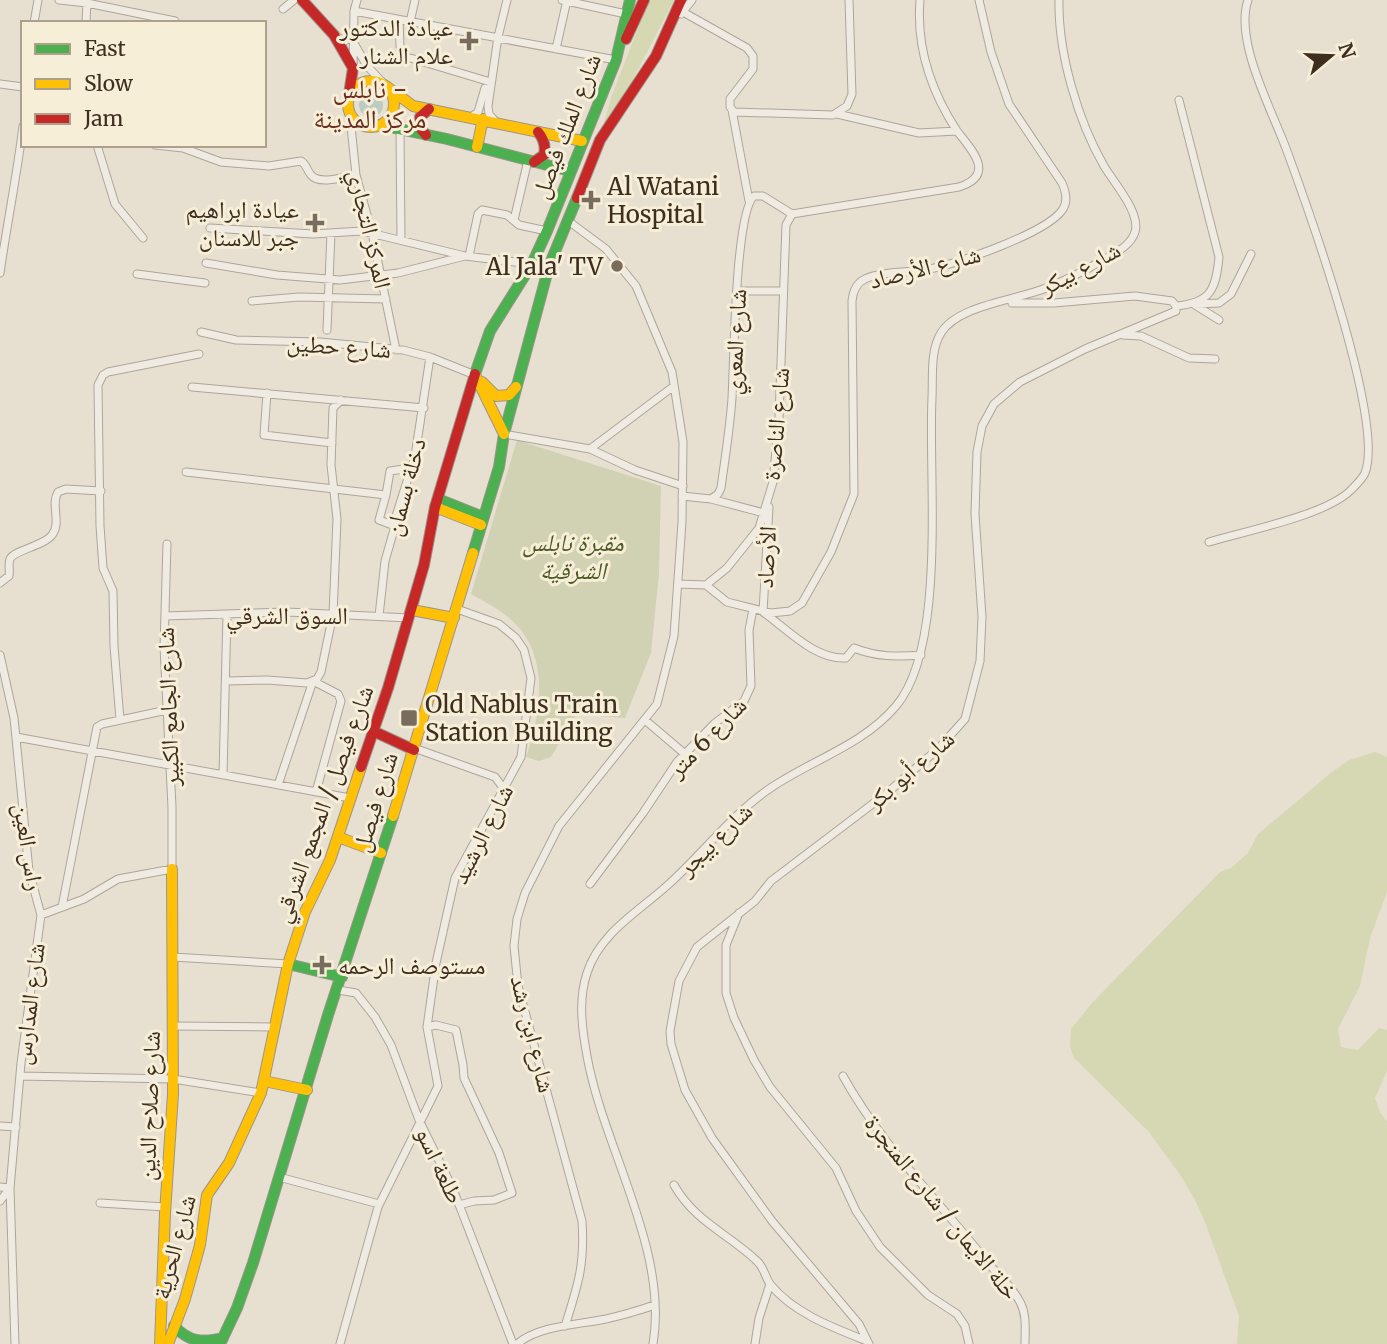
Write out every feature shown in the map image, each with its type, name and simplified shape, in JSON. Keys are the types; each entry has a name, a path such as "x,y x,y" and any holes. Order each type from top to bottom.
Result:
{"main road":[{"path":"302,0 334,35 353,68 349,104 355,120 360,124 373,127 391,116 394,109 392,94 386,86"},
{"name":"شارع الملك فيصل","path":"475,375 490,331 532,264 547,232 615,60 630,0"},
{"path":"615,60 644,0"},
{"path":"668,31 688,1"},
{"name":"شارع الملك فيصل","path":"549,266 600,140 656,56 668,31"},
{"path":"349,104 351,93 361,83 375,81 413,106 582,141"},
{"path":"426,135 421,129 420,117 429,109"},
{"path":"477,147 483,120"},
{"path":"380,125 570,171"},
{"path":"531,161 544,155 546,148 545,141 538,132"},
{"name":"شارع فيصل","path":"222,1341 253,1264 328,1015 415,747 499,467 504,434 549,266"},
{"path":"475,375 496,396 509,395 517,386"},
{"path":"475,375 504,434"},
{"name":"شارع فيصل / المجمع الشرقي","path":"288,964 305,912 330,860 374,728 410,614 437,503 475,375"},
{"path":"437,503 482,521"},
{"path":"410,614 455,613"},
{"path":"374,728 415,747"},
{"path":"338,837 380,853"},
{"name":"شارع صلاح الدين","path":"160,1344 173,1079 172,869"},
{"path":"288,964 342,976"},
{"name":"شارع الحرية","path":"168,1344 185,1299 200,1244 207,1195 229,1163 261,1093 288,964"},
{"path":"264,1081 307,1090"},
{"path":"174,1326 183,1340 190,1344"},
{"path":"182,1344 222,1341"}],"street":[{"path":"34,21 38,0"},
{"path":"59,0 87,1 174,21"},
{"path":"283,9 293,0"},
{"path":"353,68 354,11 357,0"},
{"path":"410,22 415,0"},
{"path":"499,123 489,114 487,81 505,0"},
{"path":"556,49 566,0 626,14"},
{"path":"836,114 847,106 851,98 849,0"},
{"path":"749,202 754,196 763,196 792,214 967,184 976,175 979,162 941,104 927,69 920,33 920,0"},
{"name":"شارع الأرصاد","path":"706,585 727,602 763,612 785,612 802,603 831,552 854,494 852,301 857,285 868,278 931,269 987,252 1035,230 1062,212 1065,206 1066,197 1062,183 1009,104 991,52 979,0"},
{"name":"شارع بيكر","path":"931,409 936,346 941,332 958,317 1047,288 1092,267 1127,245 1136,229 1134,213 1102,163 1081,114 1062,38 1059,0"},
{"path":"1209,542 1326,508 1350,492 1365,473 1369,442 1364,401 1336,296 1288,153 1246,42 1244,13 1248,0"},
{"path":"86,21 87,1"},
{"path":"668,31 688,1"},
{"path":"354,11 615,60"},
{"path":"682,12 747,48 753,57 754,66 730,99 749,202"},
{"path":"399,20 400,46 407,57 487,81"},
{"path":"334,35 345,41 355,33"},
{"path":"470,117 478,112 487,92 497,37"},
{"path":"355,45 367,66 386,86"},
{"path":"0,84 21,87"},
{"path":"1180,100 1219,257 1217,281 1206,296 1195,304"},
{"name":"المركز التجاري","path":"349,104 356,176 372,233 396,350"},
{"path":"732,110 738,113 836,114 919,133 958,131"},
{"path":"400,129 401,240"},
{"path":"0,273 21,144"},
{"path":"98,147 115,204 143,238"},
{"path":"174,147 222,162 269,166 301,161 312,176 318,179 356,176"},
{"path":"514,220 531,161"},
{"name":"شارع المعري","path":"711,499 720,491 724,465 732,401 741,241 749,202"},
{"path":"467,256 478,214 482,210 507,215 519,225 547,232"},
{"name":"شارع الناصرة","path":"706,585 727,568 760,527 773,482 779,418 786,225 792,214"},
{"name":"شارع ابن رشد","path":"565,1326 581,1279 584,1250 582,1221 518,985 514,946 517,919 525,893 559,826 657,704 674,636 682,496 682,442 672,372 636,286 606,249 568,220"},
{"path":"210,228 331,233 362,231 467,256 532,264"},
{"path":"327,330 331,233"},
{"path":"1000,303 1054,303 1135,296 1172,301 1177,306 1219,303 1231,294 1251,254"},
{"path":"206,263 276,275 340,280 381,275 467,256"},
{"path":"137,274 205,283"},
{"path":"738,291 783,291"},
{"path":"252,301 299,297 386,299"},
{"path":"1195,304 1219,320"},
{"name":"شارع أبو بكر","path":"868,1343 859,1324 772,1221 712,1138 685,1090 671,1044 675,999 688,961 696,947 755,901 771,881 887,793 939,748 965,719 981,661 982,617 975,514 977,452 982,426 994,404 1012,387 1085,349 1176,311 1177,306"},
{"name":"شارع حطين","path":"201,332 236,340 320,342 396,350 430,357 475,375"},
{"path":"1119,335 1141,337 1189,358 1215,359"},
{"path":"120,720 113,591 103,564 97,414 100,379 112,370 199,354"},
{"name":"دخلة بسمان","path":"379,616 384,561 411,468 424,408 430,357"},
{"path":"590,449 674,386"},
{"path":"192,387 424,408"},
{"path":"267,393 264,435 332,443"},
{"path":"278,785 313,681 321,672 332,614 337,520 333,489 333,408 341,400"},
{"name":"شارع بيجر","path":"653,1344 651,1273 641,1230 597,1102 589,1065 582,1019 583,987 587,973 598,951 623,921 669,884 751,803 789,776 849,745 881,722 908,690 926,633 930,567 931,409"},
{"path":"504,434 590,449 635,470 682,486"},
{"path":"396,526 379,520 390,471 411,468"},
{"path":"186,472 386,495"},
{"path":"0,583 9,576 13,555 38,545 52,535 57,522 54,502 58,492 66,489 101,491"},
{"name":"الأرصاد","path":"770,492 763,612 817,652 833,659 846,658 854,648 876,655 921,655"},
{"path":"682,496 711,499 764,513"},
{"name":"شارع الجامع الكبير","path":"167,544 165,616 172,869"},
{"path":"678,584 706,585"},
{"name":"شارع 6 متر","path":"590,884 685,754 749,694 749,629 753,609"},
{"name":"السوق الشرقي","path":"165,616 287,612 379,616 410,614"},
{"name":"شارع الرشيد","path":"340,1344 379,1204 438,1086 427,1027 436,963 455,878 521,757 531,678 524,650 511,633 499,624 473,613 455,613"},
{"path":"223,775 227,614"},
{"name":"راس العين","path":"0,655 16,737 29,871 41,915"},
{"path":"226,681 313,681 338,694 341,701 316,792"},
{"path":"62,907 97,727 167,710"},
{"path":"645,720 685,754"},
{"path":"16,737 351,797"},
{"path":"415,747 495,777 504,789"},
{"path":"41,915 84,899 118,879 172,869"},
{"path":"740,912 726,945 726,993 734,1018 754,1059 770,1087 836,1168 856,1211 880,1247 928,1295 957,1314 965,1326 969,1344"},
{"name":"شارع المدارس","path":"15,1344 10,1188 20,1076 41,915"},
{"path":"173,957 288,964"},
{"name":"طلعة اسو","path":"338,989 356,993 375,1017 391,1045 419,1120 459,1205 515,1344"},
{"path":"173,1026 274,1027"},
{"path":"427,1027 443,1026 456,1030 464,1078 499,1153 512,1193 494,1200 459,1205"},
{"path":"20,1076 173,1079 261,1093"},
{"name":"خلة الايمان / شارع المنجرة","path":"843,1076 856,1100 887,1144 990,1266 1011,1287 1021,1304 1025,1318 1025,1344"},
{"path":"0,1126 16,1127"},
{"path":"279,1177 379,1204"},
{"path":"674,1185 683,1200 715,1230 758,1262 770,1284 795,1305 827,1325 868,1343"},
{"path":"0,1187 10,1188"},
{"path":"0,1201 10,1188"},
{"path":"100,1203 165,1207"},
{"path":"755,1344 759,1318 770,1284"},
{"path":"515,1344 524,1338 565,1326 654,1305"}],"green space":[{"path":"649,0 674,0 630,85 603,126 612,95"},
{"name":"مقبرة نابلس الشرقية","path":"517,440 661,486 659,573 651,653 625,718 599,716 579,709 551,757 539,761 526,757 539,702 537,665 531,647 522,631 508,617 471,594"},
{"path":"1375,752 1387,757 1387,892 1370,938 1360,986 1338,1029 1341,1047 1358,1050 1379,1028 1387,1030 1387,1071 1375,1098 1387,1122 1387,1344 1237,1344 1239,1316 1194,1198 1148,1131 1074,1058 1070,1047 1071,1029 1091,1004 1220,872 1231,868 1248,853 1258,834 1349,760"}],"shaded area":[{"path":"366,93 376,93 383,100 383,110 376,117 366,117 359,110 359,100"}],"traffic: fast":[{"path":"475,374 490,331 532,264 547,231 616,60 630,0"},
{"path":"380,125 447,139 570,171"},
{"path":"473,553 499,467 504,434 549,266 577,198"},
{"path":"438,499 483,517"},
{"path":"220,1344 237,1308 253,1263 328,1015 393,816"},
{"path":"288,964 342,977"},
{"path":"174,1326 196,1340 223,1338"}],"traffic: slow":[{"path":"371,81 387,88 394,104 387,120 371,127 355,120 348,104 355,88 371,81"},
{"path":"386,86 413,106 582,141"},
{"path":"477,147 483,119"},
{"path":"475,375 504,434"},
{"path":"482,382 496,396 509,395 516,387"},
{"path":"435,507 481,525"},
{"path":"393,816 473,553"},
{"path":"412,610 454,618"},
{"path":"168,1344 185,1299 200,1245 207,1195 229,1163 261,1093 288,964 305,912 330,860 361,767"},
{"path":"338,837 381,853"},
{"path":"160,1344 173,1094 172,869"},
{"path":"264,1081 307,1090"}],"traffic: jam":[{"path":"302,0 334,35 353,68 349,94"},
{"path":"626,39 644,0"},
{"path":"577,198 600,140 656,56 681,0"},
{"path":"426,135 421,129 420,117 429,109"},
{"path":"534,162 545,152 542,137 538,132"},
{"path":"361,767 388,688 424,565 435,507 475,374"},
{"path":"373,731 414,750"}],"place":[{"name":"عيادة الدكتور علام الشنار","path":"469,41"},
{"name":"Al Watani Hospital","path":"591,200"},
{"name":"عيادة ابراهيم جبر للاسنان","path":"315,223"},
{"name":"Al Jala' TV","path":"617,266"},
{"name":"Old Nablus Train Station Building","path":"409,718"},
{"name":"مستوصف الرحمه","path":"322,965"}],"district":[{"name":"نابلس - مركز المدينة","path":"370,103"}]}
